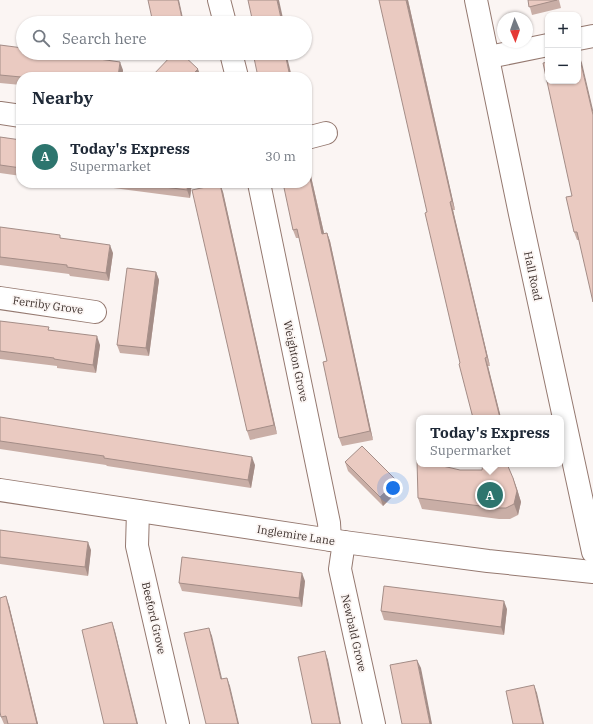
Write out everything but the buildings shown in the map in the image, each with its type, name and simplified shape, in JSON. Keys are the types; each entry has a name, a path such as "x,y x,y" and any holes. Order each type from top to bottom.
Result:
{"street":[{"path":"219,0 222,16"},
{"name":"Hall Road","path":"476,0 563,415"},
{"path":"581,38 593,36"},
{"path":"489,57 545,46"},
{"path":"232,60 235,72"},
{"path":"0,113 16,115"},
{"name":"Weighton Grove","path":"260,188 327,516 337,541"},
{"name":"Ferriby Grove","path":"0,298 95,312"},
{"name":"Hall Road","path":"564,418 593,552"},
{"name":"Inglemire Lane","path":"0,490 337,541 488,561 593,572"},
{"name":"Beeford Grove","path":"138,511 137,546 178,724"},
{"name":"Newbald Grove","path":"337,541 340,569 374,724"}],"place":[{"name":"Today's Express","path":"490,495"}]}
